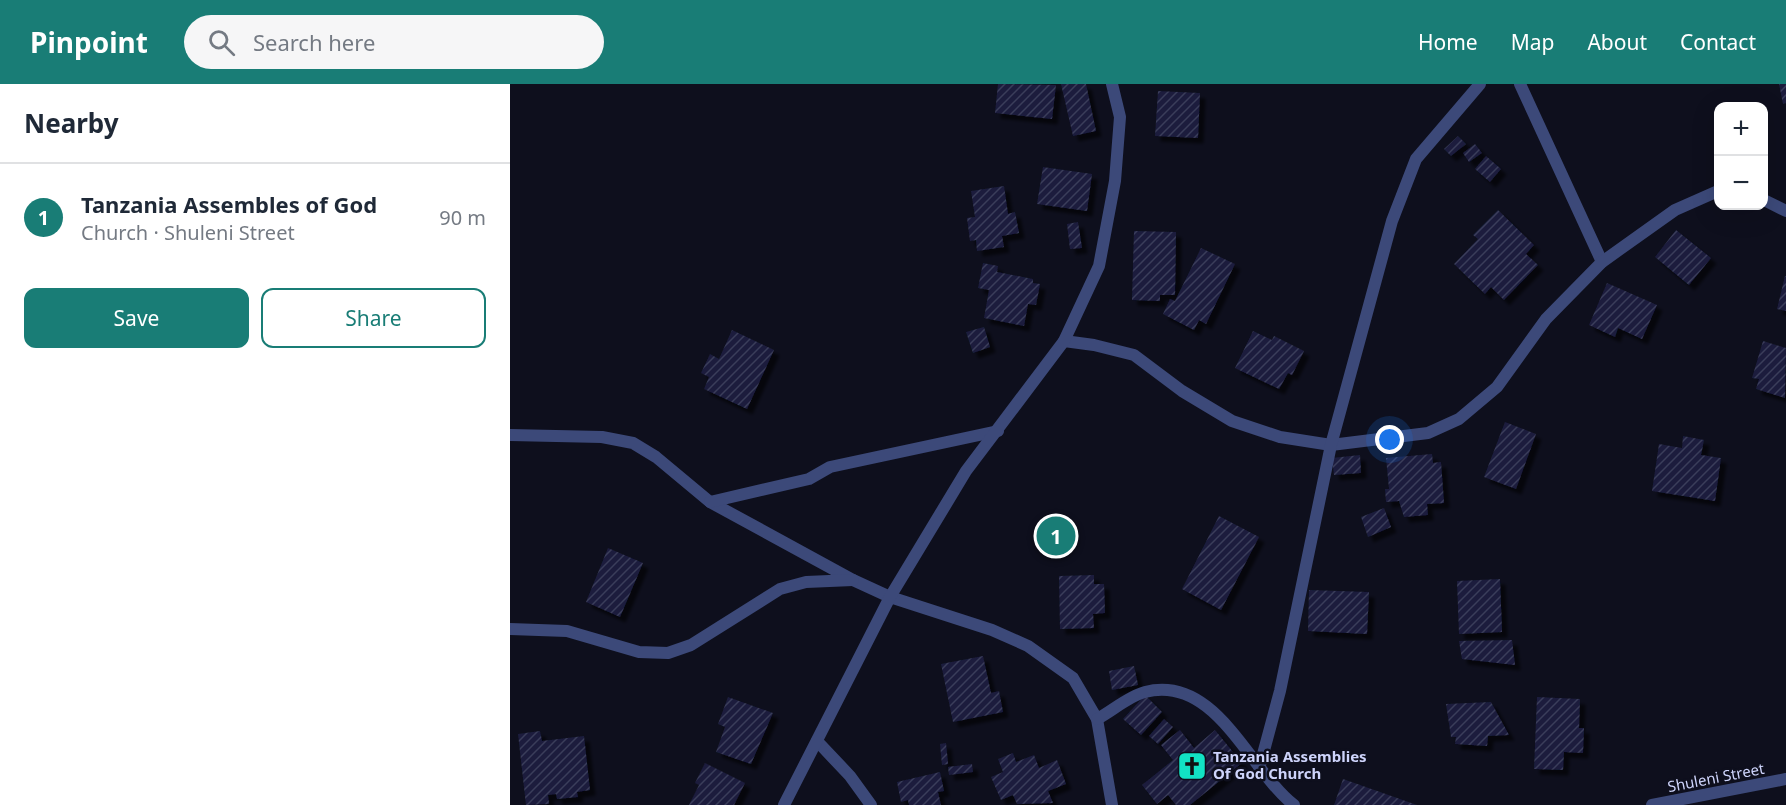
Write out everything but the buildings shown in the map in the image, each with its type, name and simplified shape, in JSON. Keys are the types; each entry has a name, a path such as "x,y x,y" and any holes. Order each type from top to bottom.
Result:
{"street":[{"path":"784,805 890,597 966,471 1064,341 1099,266 1115,182 1120,117 1112,84"},
{"path":"1259,769 1280,691 1331,445 1392,221 1416,159 1480,84"},
{"path":"1520,84 1602,262"},
{"path":"1064,341 1094,345 1134,355 1182,391 1232,421 1280,437 1331,445 1428,433 1459,419 1497,387 1546,320 1602,262 1675,210 1714,193"},
{"path":"1768,202 1786,211"},
{"path":"710,502 809,479 830,467 998,431"},
{"path":"510,435 602,437 633,443 656,457 710,502 853,580 890,597 992,630 1028,646 1073,678 1097,720 1112,805"},
{"path":"510,629 567,631 639,652 668,653 691,645 780,589 806,582 853,580"},
{"path":"1097,720 1145,692 1170,692 1195,698 1216,712 1259,769 1294,805"},
{"path":"817,741 850,776 871,805"},
{"name":"Shuleni Street","path":"1652,805 1786,779"}],"place":[{"name":"Tanzania Assembles of God","path":"1056,536"},
{"name":"Tanzania Assemblies Of God Church","path":"1192,766"}]}
